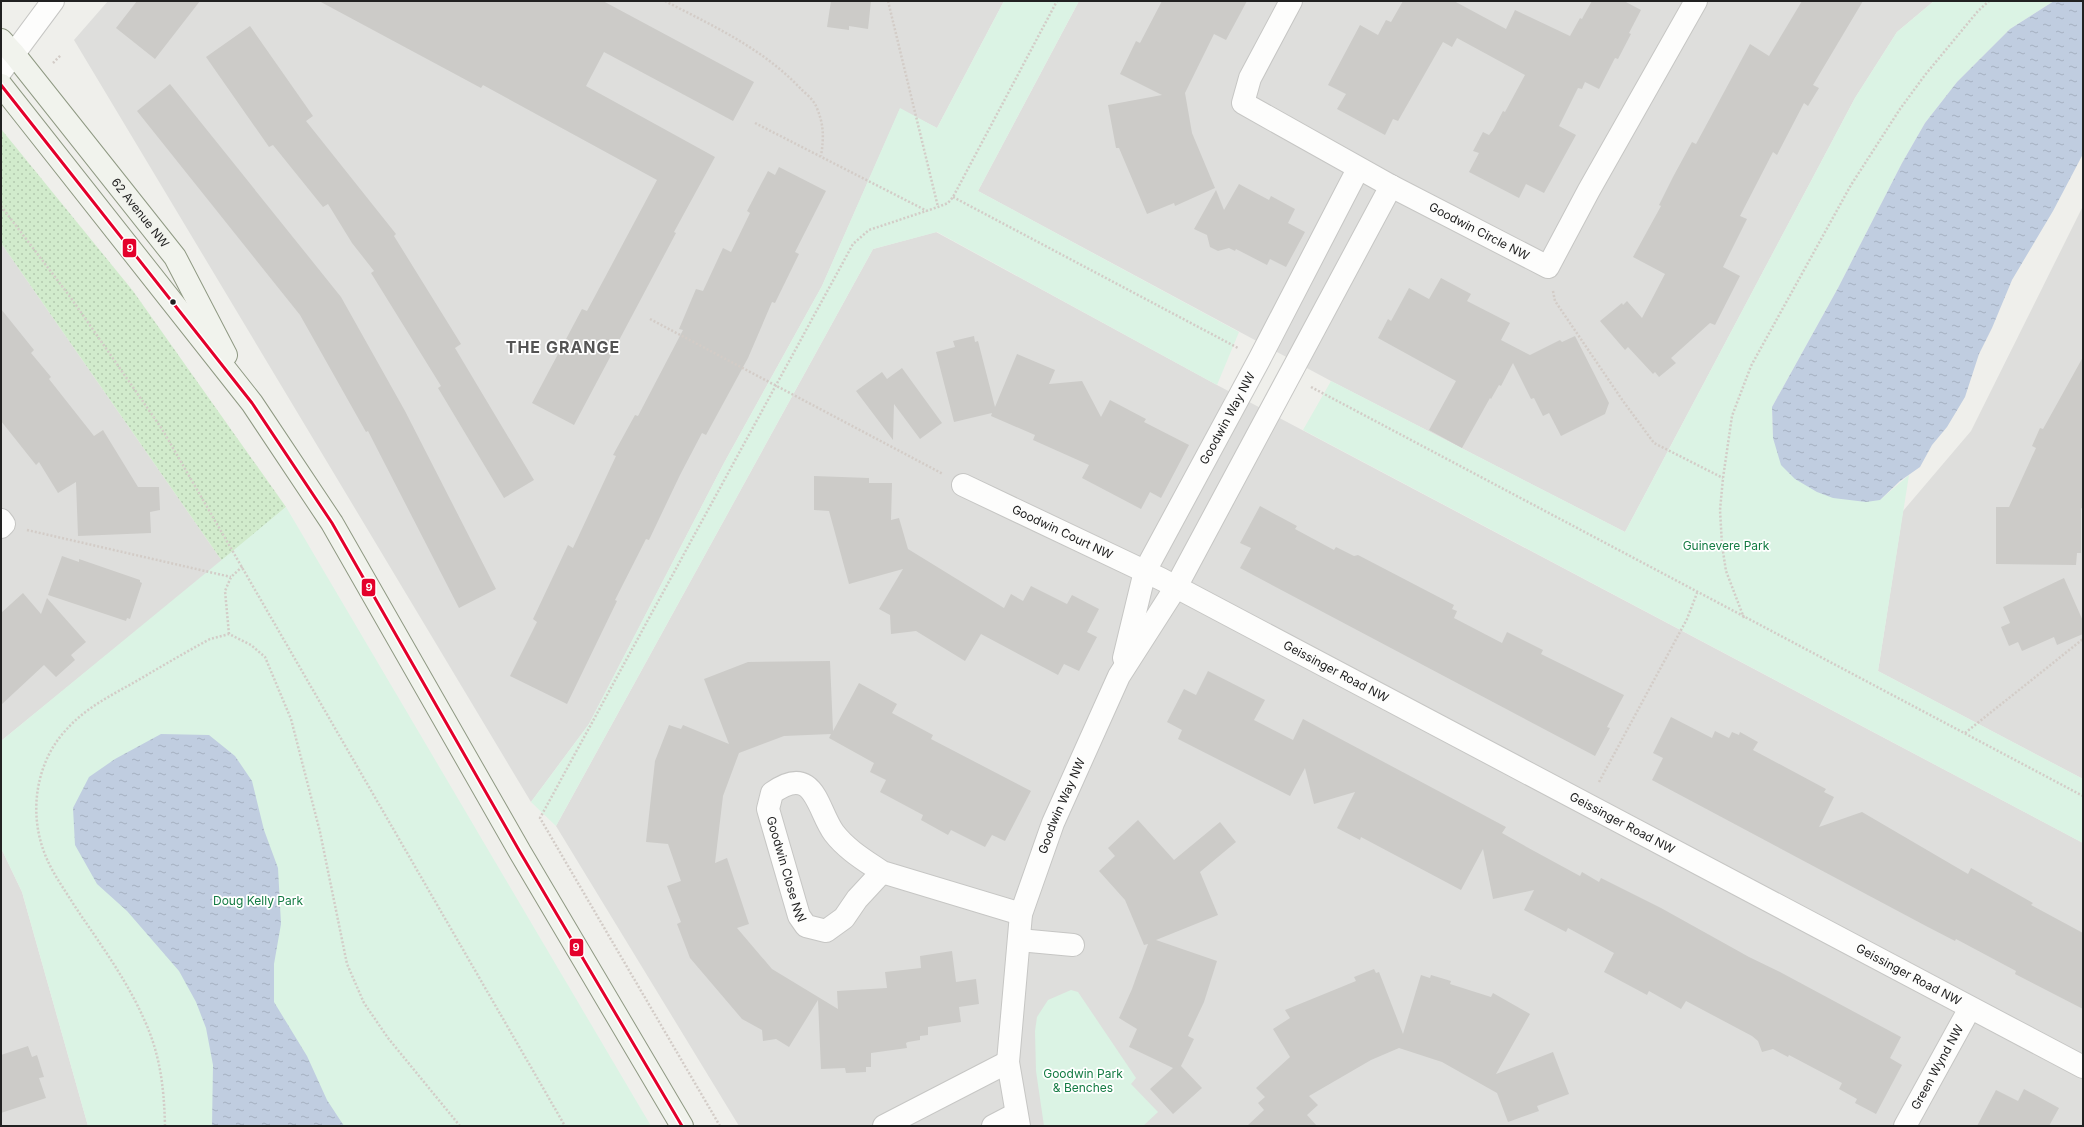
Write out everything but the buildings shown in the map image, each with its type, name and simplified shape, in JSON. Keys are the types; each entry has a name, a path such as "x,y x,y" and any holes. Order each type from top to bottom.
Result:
{"main road":[{"name":"62 Avenue NW","path":"8,47 174,257 252,403"},
{"name":"62 Avenue NW","path":"1,85 252,403 332,523 520,852 682,1126"}],"street":[{"path":"1,72 8,47 53,1"},
{"name":"Goodwin Circle NW","path":"1291,1 1250,78 1243,104 1391,186 1548,267"},
{"path":"1548,267 1589,190 1696,1"},
{"name":"Goodwin Way NW","path":"1017,1120 1008,1062 1021,914 1053,823 1259,360 1358,168"},
{"name":"Goodwin Way NW","path":"1119,676 1161,579 1391,186"},
{"name":"Goodwin Court NW","path":"963,485 1161,579"},
{"name":"Geissinger Road NW","path":"1161,579 2083,1067"},
{"name":"Goodwin Close NW","path":"882,872 857,899 844,918 826,931 806,926 799,916 768,808 772,793 781,786 797,784 808,786 816,796 834,833 859,857 882,872 1021,914"},
{"path":"1019,940 1073,945"},
{"name":"Green Wynd NW","path":"1905,1126 1970,1008"},
{"path":"884,1126 1008,1062"},
{"path":"993,1126 1017,1120"}],"path":[{"path":"665,1 755,49 797,85 815,104 821,118 825,135 822,156"},
{"path":"888,1 938,207"},
{"path":"720,1126 693,1083 540,818 774,386 853,244 869,230 948,203 953,197 1057,1"},
{"path":"1744,618 1726,571 1722,545 1720,510 1722,478 1732,416 1751,366 1851,185 1900,109 1925,75 1978,11 1989,1"},
{"path":"756,123 927,211"},
{"path":"953,197 1240,348"},
{"path":"1,206 71,298 162,429 243,566 565,1126"},
{"path":"1548,267 1555,301 1654,443 1722,478"},
{"path":"650,319 963,485"},
{"path":"1316,389 1744,618 2083,796"},
{"path":"2,524 231,577"},
{"path":"229,634 225,591 231,577 243,566"},
{"path":"1586,805 1687,619 1697,593"},
{"path":"166,1126 164,1086 156,1049 143,1016 119,974 52,870 43,849 37,822 38,790 45,761 66,730 84,714 104,700 210,639 229,634 252,645 264,657 291,719 320,832 347,964 364,1003 388,1038 460,1126"},
{"path":"1965,733 2083,639"}],"shaded area":[{"path":"108,1 1004,1 937,128 900,109 822,286 724,463 589,724 531,802 74,40"},
{"path":"1079,1 1934,1 1897,32 1855,98 1625,532 1331,381 978,191"},
{"path":"2083,206 2083,779 1878,671 1903,511 1971,431"},
{"path":"936,232 1217,385 2083,843 2083,1126 739,1126 556,826 873,249"},
{"path":"1,243 222,561 1,741"},
{"path":"1,848 22,892 88,1126 1,1126"}],"green space":[{"path":"1004,1 1079,1 978,191 1239,332 1217,385 937,232 873,249 556,826 531,802 589,724 724,463 822,286 900,108 937,128"},
{"name":"Guinevere Park","path":"1934,1 2054,1 2010,29 1957,82 1925,123 1902,163 1838,288 1772,407 1773,438 1880,500 1909,475 1878,671 2083,779 2083,843 1303,430 1331,381 1625,532 1855,98 1897,32"},
{"path":"1,129 133,291 286,507 222,561 1,243"},
{"name":"Doug Kelly Park","path":"286,507 651,1126 88,1126 22,892 1,848 1,741"},
{"name":"Goodwin Park & Benches","path":"1071,990 1078,992 1136,1078 1131,1084 1158,1112 1143,1126 1044,1126 1036,1071 1035,1031 1037,1017 1048,1000"}],"water":[{"path":"2054,1 2083,1 2083,154 2053,211 2012,280 1992,328 1979,354 1965,397 1947,427 1932,445 1920,467 1900,481 1880,500 1866,502 1833,498 1817,492 1795,479 1781,465 1773,438 1772,407 1838,288 1902,163 1925,123 1957,82 2010,29"},
{"path":"161,734 209,735 235,756 252,781 264,830 278,868 281,924 274,964 274,1002 307,1056 327,1100 344,1126 212,1126 213,1065 206,1028 196,1002 179,971 127,911 97,884 75,845 73,808 89,777 115,759"}],"transit line":[{"name":"9","path":"1,85 252,403 332,523 520,852 682,1126"}],"district":[{"name":"THE GRANGE","path":"563,347"}]}
